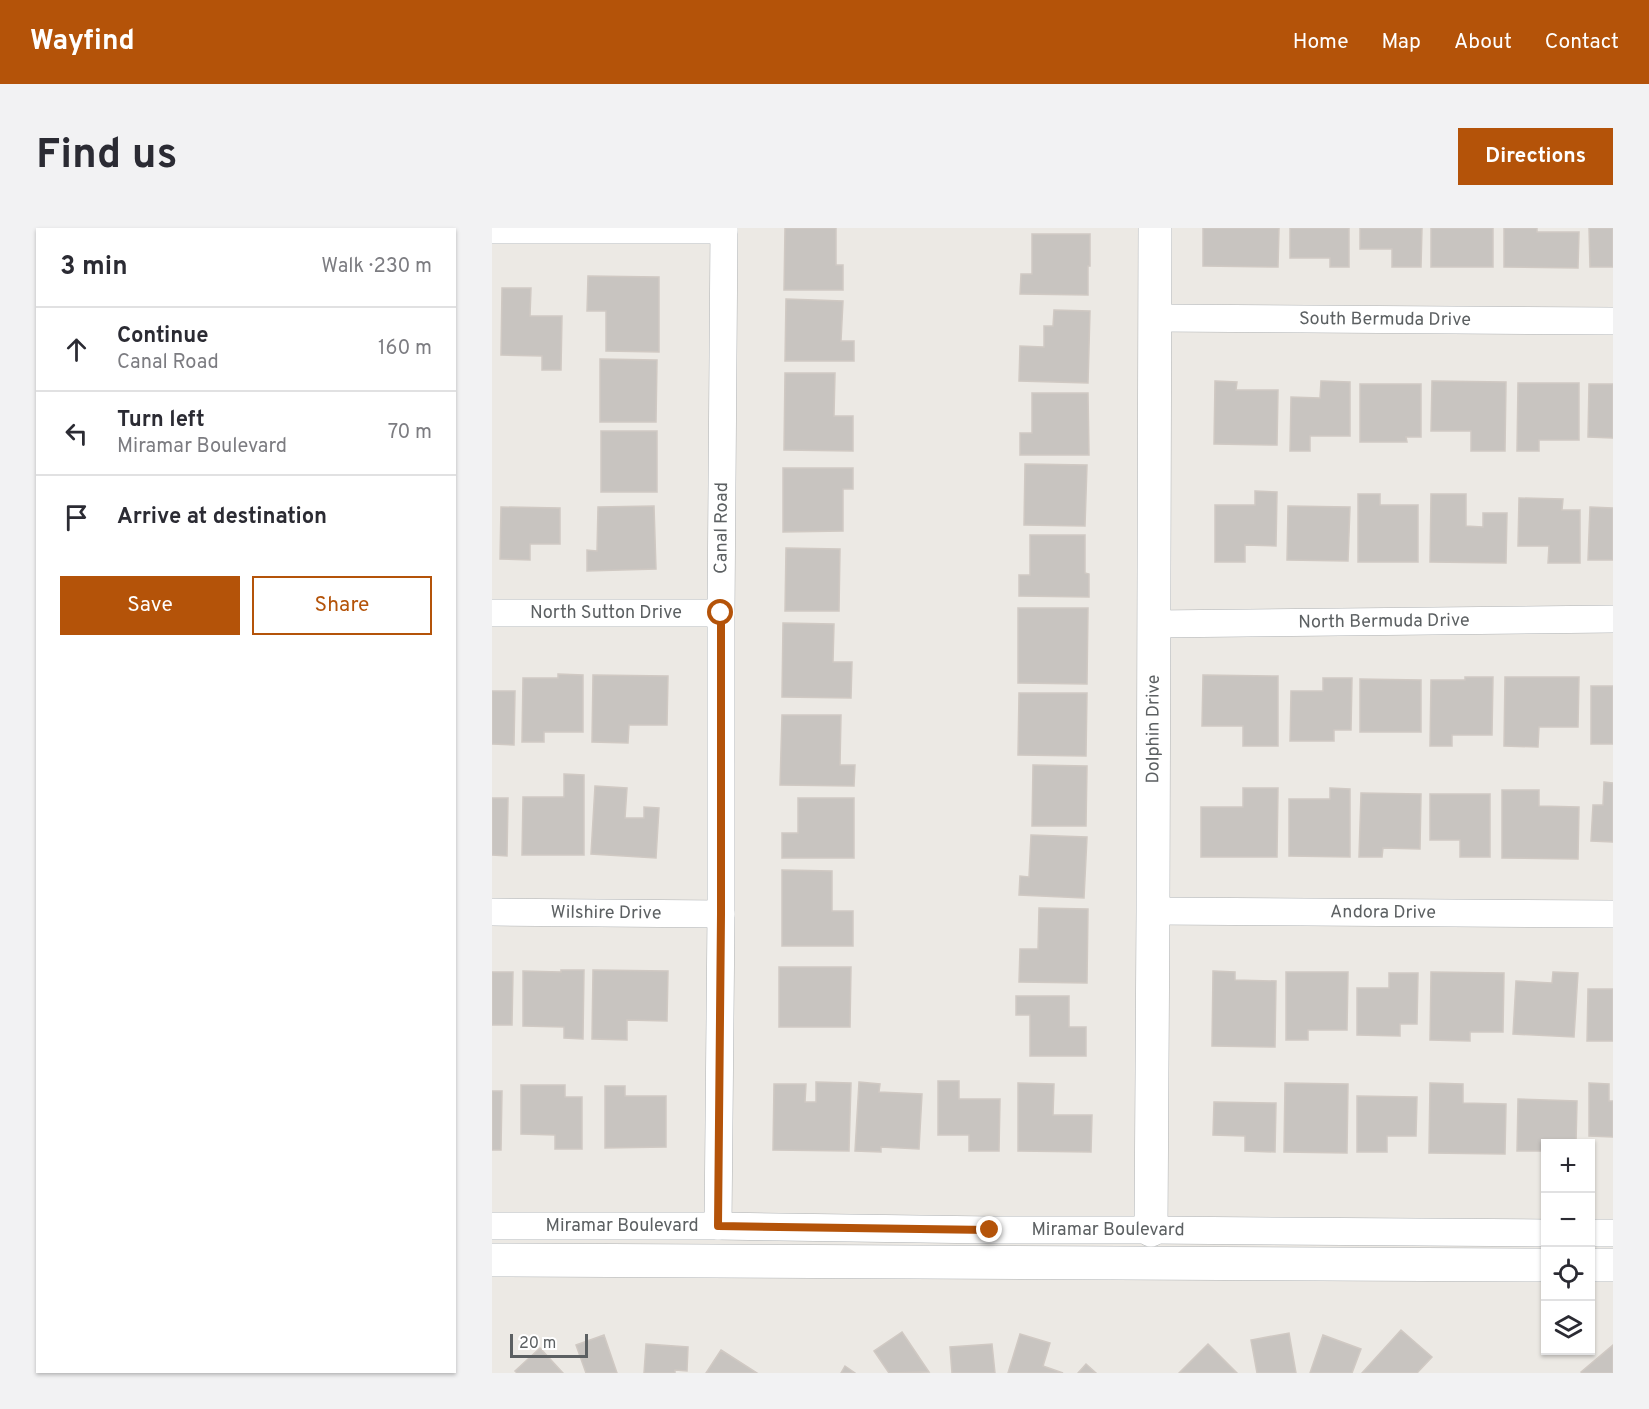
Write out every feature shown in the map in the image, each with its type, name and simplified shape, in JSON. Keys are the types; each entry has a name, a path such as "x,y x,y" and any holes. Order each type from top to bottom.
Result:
{"street":[{"name":"Dolphin Drive","path":"1151,1230 1155,228"},
{"path":"492,230 724,229"},
{"name":"Canal Road","path":"718,1226 724,229"},
{"name":"South Bermuda Drive","path":"1155,318 1613,321"},
{"name":"North Sutton Drive","path":"492,613 721,613"},
{"name":"North Bermuda Drive","path":"1154,624 1613,620"},
{"name":"Andora Drive","path":"1153,910 1613,914"},
{"name":"Wilshire Drive","path":"492,912 721,914"},
{"name":"Miramar Boulevard","path":"492,1226 1541,1233"},
{"path":"1595,1233 1613,1233"},
{"name":"Miramar Boulevard","path":"492,1260 1541,1265"},
{"path":"1595,1265 1613,1265"}],"building":[{"path":"785,228 836,228 836,265 843,265 843,290 784,290"},
{"path":"1203,228 1279,228 1278,267 1203,266"},
{"path":"1290,228 1349,228 1349,267 1330,267 1330,258 1290,258"},
{"path":"1360,228 1422,228 1421,267 1392,267 1392,249 1360,249"},
{"path":"1431,228 1493,228 1493,267 1431,267"},
{"path":"1504,228 1537,228 1537,232 1579,232 1578,268 1504,267"},
{"path":"1589,228 1613,228 1613,267 1590,267"},
{"path":"1032,234 1090,234 1088,295 1020,294 1021,274 1032,274"},
{"path":"588,276 659,277 659,352 606,351 606,311 587,311"},
{"path":"502,288 531,288 530,316 562,316 561,370 542,370 542,356 501,355"},
{"path":"786,299 843,301 841,341 854,341 854,361 785,361"},
{"path":"1054,310 1090,311 1088,383 1019,381 1020,346 1044,347 1044,326 1053,326"},
{"path":"600,359 657,360 656,422 600,422"},
{"path":"785,373 835,373 834,416 853,416 853,451 784,450"},
{"path":"1215,381 1237,382 1236,390 1278,390 1277,445 1214,444"},
{"path":"1321,381 1350,382 1350,436 1310,436 1310,451 1290,451 1291,397 1320,398"},
{"path":"1432,381 1506,382 1505,451 1471,451 1471,431 1431,431"},
{"path":"1518,383 1579,383 1579,440 1539,440 1539,451 1517,451"},
{"path":"1360,384 1421,384 1421,437 1406,437 1407,442 1360,442"},
{"path":"1589,384 1613,384 1613,438 1588,437"},
{"path":"1032,393 1088,393 1089,455 1020,455 1020,433 1032,433"},
{"path":"601,431 657,431 657,492 601,492"},
{"path":"1025,464 1087,465 1085,526 1024,525"},
{"path":"783,468 853,468 853,489 843,489 843,531 783,532"},
{"path":"1255,491 1277,492 1276,546 1245,545 1245,562 1215,562 1215,505 1255,505"},
{"path":"1358,494 1380,494 1380,505 1418,505 1418,562 1358,562"},
{"path":"1431,494 1466,494 1466,526 1483,527 1483,513 1507,513 1506,563 1430,562"},
{"path":"1519,498 1563,499 1562,510 1580,510 1580,563 1548,563 1549,546 1518,546"},
{"path":"654,506 656,569 587,571 587,550 597,551 598,507"},
{"path":"1288,506 1350,507 1348,561 1287,560"},
{"path":"501,507 560,508 560,544 530,544 530,560 500,559"},
{"path":"1590,507 1613,508 1613,560 1588,560"},
{"path":"1030,535 1085,535 1085,573 1089,574 1089,597 1019,596 1019,575 1030,575"},
{"path":"786,548 840,549 839,611 785,611"},
{"path":"1018,608 1088,608 1087,684 1018,683"},
{"path":"783,623 834,624 833,662 852,662 851,698 782,697"},
{"path":"558,674 583,675 583,732 544,732 544,742 522,742 523,678 558,678"},
{"path":"593,675 668,676 667,725 629,725 628,743 592,742"},
{"path":"1203,675 1278,676 1278,746 1243,746 1243,726 1202,726"},
{"path":"1465,677 1493,677 1492,735 1452,735 1452,746 1430,746 1431,680 1465,680"},
{"path":"1505,677 1579,677 1578,727 1539,727 1538,747 1504,746"},
{"path":"1323,678 1352,678 1351,730 1334,730 1334,741 1290,741 1291,691 1323,691"},
{"path":"1360,679 1421,680 1421,732 1360,732"},
{"path":"1591,686 1613,686 1613,744 1591,744"},
{"path":"492,691 515,691 514,745 492,744"},
{"path":"1019,693 1087,693 1086,756 1018,755"},
{"path":"782,715 841,715 840,765 855,765 854,786 780,785"},
{"path":"1033,765 1087,766 1086,826 1032,826"},
{"path":"564,774 584,775 584,855 522,855 523,797 564,797"},
{"path":"1604,782 1613,783 1613,842 1591,841 1593,805 1603,805"},
{"path":"595,786 627,788 625,818 644,818 644,807 659,808 656,858 591,854"},
{"path":"1243,788 1278,788 1277,857 1201,857 1201,807 1243,807"},
{"path":"1330,788 1350,789 1350,857 1289,856 1289,799 1330,799"},
{"path":"1502,790 1539,790 1539,806 1579,807 1578,859 1502,858"},
{"path":"1361,793 1421,794 1420,849 1383,848 1382,857 1359,857"},
{"path":"1430,794 1490,794 1490,857 1460,857 1460,840 1430,840"},
{"path":"492,798 508,798 507,856 492,855"},
{"path":"798,798 854,798 854,858 782,858 782,833 798,833"},
{"path":"1031,835 1087,837 1084,898 1019,895 1020,876 1029,877"},
{"path":"782,870 832,871 832,911 853,911 853,946 782,946"},
{"path":"1039,908 1088,909 1087,983 1019,982 1020,949 1038,949"},
{"path":"779,967 851,967 850,1027 779,1027"},
{"path":"561,970 584,970 583,1039 564,1038 564,1027 523,1026 523,971 561,972"},
{"path":"593,970 668,971 667,1021 627,1020 627,1040 592,1039"},
{"path":"1213,971 1235,972 1235,980 1276,981 1275,1047 1212,1046"},
{"path":"492,972 513,972 512,1025 492,1025"},
{"path":"1286,972 1348,972 1347,1030 1308,1030 1308,1040 1286,1040"},
{"path":"1431,972 1504,973 1503,1032 1470,1032 1470,1041 1430,1040"},
{"path":"1553,972 1578,973 1574,1037 1513,1034 1516,981 1552,983"},
{"path":"1389,973 1418,973 1417,1024 1400,1024 1400,1036 1357,1035 1357,988 1389,988"},
{"path":"1588,989 1613,989 1613,1041 1587,1041"},
{"path":"1016,996 1069,996 1069,1027 1086,1027 1086,1056 1030,1056 1030,1015 1016,1015"},
{"path":"938,1081 959,1081 959,1099 1000,1099 999,1151 969,1151 969,1135 938,1135"},
{"path":"816,1082 851,1083 849,1151 773,1150 774,1084 806,1084 805,1102 816,1102"},
{"path":"859,1082 880,1084 879,1092 922,1094 919,1149 881,1147 881,1152 855,1151"},
{"path":"1018,1083 1054,1084 1053,1115 1092,1115 1091,1152 1018,1151"},
{"path":"1285,1083 1348,1084 1347,1153 1284,1152"},
{"path":"1430,1083 1463,1084 1463,1103 1506,1104 1505,1154 1429,1153"},
{"path":"1589,1083 1609,1084 1609,1101 1613,1101 1613,1137 1589,1136"},
{"path":"521,1085 565,1085 565,1097 582,1097 582,1149 555,1149 555,1135 521,1134"},
{"path":"605,1086 625,1086 625,1096 666,1096 666,1147 605,1148"},
{"path":"492,1091 502,1091 501,1150 492,1150"},
{"path":"1357,1096 1417,1097 1416,1136 1387,1136 1387,1152 1357,1152"},
{"path":"1518,1099 1577,1101 1576,1139 1541,1139 1541,1151 1517,1151"},
{"path":"1214,1102 1276,1103 1275,1152 1245,1151 1245,1136 1213,1135"},
{"path":"1401,1330 1432,1357 1417,1373 1362,1373"},
{"path":"902,1332 929,1372 889,1373 874,1351"},
{"path":"1289,1333 1296,1373 1257,1373 1251,1340"},
{"path":"1020,1334 1050,1343 1043,1366 1063,1373 1008,1373"},
{"path":"604,1335 617,1373 586,1373 576,1345"},
{"path":"1323,1335 1361,1349 1352,1373 1310,1373"},
{"path":"646,1344 688,1347 687,1371 644,1373"},
{"path":"992,1344 995,1373 952,1373 950,1347"},
{"path":"1208,1344 1237,1373 1179,1373"},
{"path":"1613,1345 1613,1373 1581,1372"},
{"path":"540,1348 563,1373 517,1373 515,1371"},
{"path":"721,1350 757,1373 706,1373"},
{"path":"1086,1364 1096,1373 1078,1373"},
{"path":"845,1366 855,1373 841,1373"}],"route":[{"path":"721,613 718,1226 990,1230"}]}
